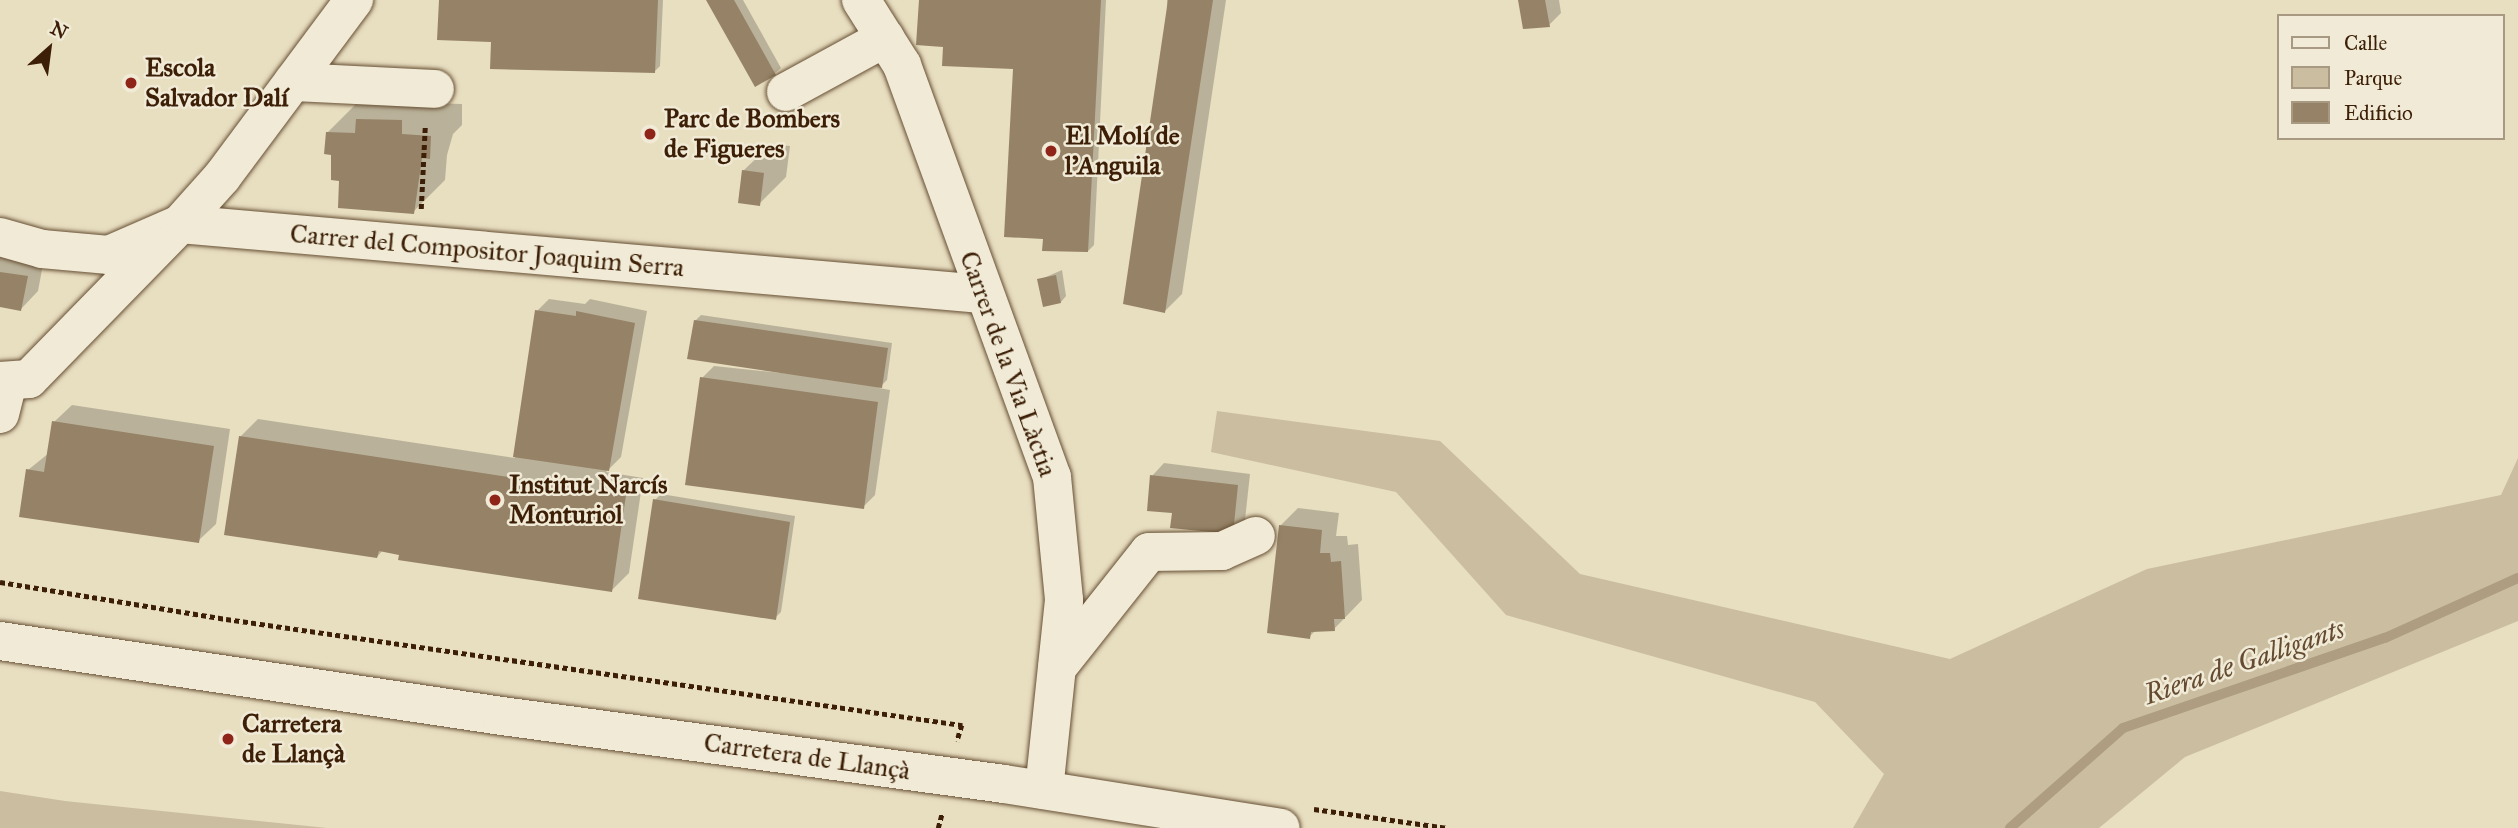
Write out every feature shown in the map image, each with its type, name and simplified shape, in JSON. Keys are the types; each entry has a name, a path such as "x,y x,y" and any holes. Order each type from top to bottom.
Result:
{"street":[{"path":"3,393 29,379 180,224 222,177 354,0"},
{"name":"Carrer de la Via Làctia","path":"861,0 902,65 982,294 1052,477 1064,600 1044,790"},
{"path":"786,92 885,38"},
{"path":"293,82 431,89"},
{"path":"222,177 242,230"},
{"path":"0,237 79,254 109,255 133,248 180,224"},
{"name":"Carrer del Compositor Joaquim Serra","path":"180,224 982,294"},
{"path":"79,254 92,280 89,317"},
{"path":"1057,668 1149,552 1222,551 1256,536"},
{"name":"Carretera de Llançà","path":"0,641 1044,790 1281,828"}],"path":[{"path":"420,245 431,89"},
{"path":"0,582 277,627 962,725 956,747"}],"green space":[{"path":"1217,411 1440,441 1580,574 1950,659 2147,569 2501,495 2518,458 2518,621 2185,757 2099,828 1853,828 1884,774 1815,702 1506,615 1396,492 1211,452"},
{"path":"0,791 65,801 327,828 0,828"}],"building":[{"path":"439,0 658,0 655,73 490,69 491,42 437,40"},
{"path":"706,0 734,0 776,75 755,87"},
{"name":"El Molí de l'Anguila","path":"919,0 1101,0 1088,252 1042,251 1043,239 1004,237 1013,69 942,66 943,47 916,45"},
{"path":"1168,0 1213,0 1165,313 1123,304"},
{"path":"1518,0 1545,0 1550,27 1523,29"},
{"path":"356,119 402,120 402,134 431,136 430,159 422,158 414,214 338,208 339,181 331,180 331,155 324,154 326,132 355,133"},
{"path":"742,170 764,173 760,206 738,203"},
{"path":"0,272 28,276 21,311 0,307"},
{"path":"1056,275 1061,303 1043,307 1037,279"},
{"path":"535,310 576,316 576,311 635,323 609,471 513,457"},
{"path":"694,320 888,348 882,388 687,359"},
{"path":"700,377 878,402 864,509 685,485"},
{"path":"52,421 214,446 199,543 19,517 26,469 44,472"},
{"path":"239,436 626,495 612,592 398,560 399,555 379,551 377,558 224,535"},
{"path":"1150,475 1238,485 1233,534 1170,528 1172,513 1147,511"},
{"path":"653,499 790,522 776,620 638,599"},
{"path":"1279,525 1322,530 1320,553 1330,553 1331,562 1341,561 1345,619 1334,619 1335,631 1311,632 1310,639 1267,633"}],"waterway":[{"name":"Riera de Galligants","path":"2010,828 2123,728 2385,638 2518,578"}],"place":[{"name":"Escola Salvador Dalí","path":"131,83"},
{"name":"Parc de Bombers de Figueres","path":"650,134"},
{"name":"El Molí de l'Anguila","path":"1051,151"},
{"name":"Institut Narcís Monturiol","path":"495,500"},
{"name":"Carretera de Llançà","path":"228,739"}]}
